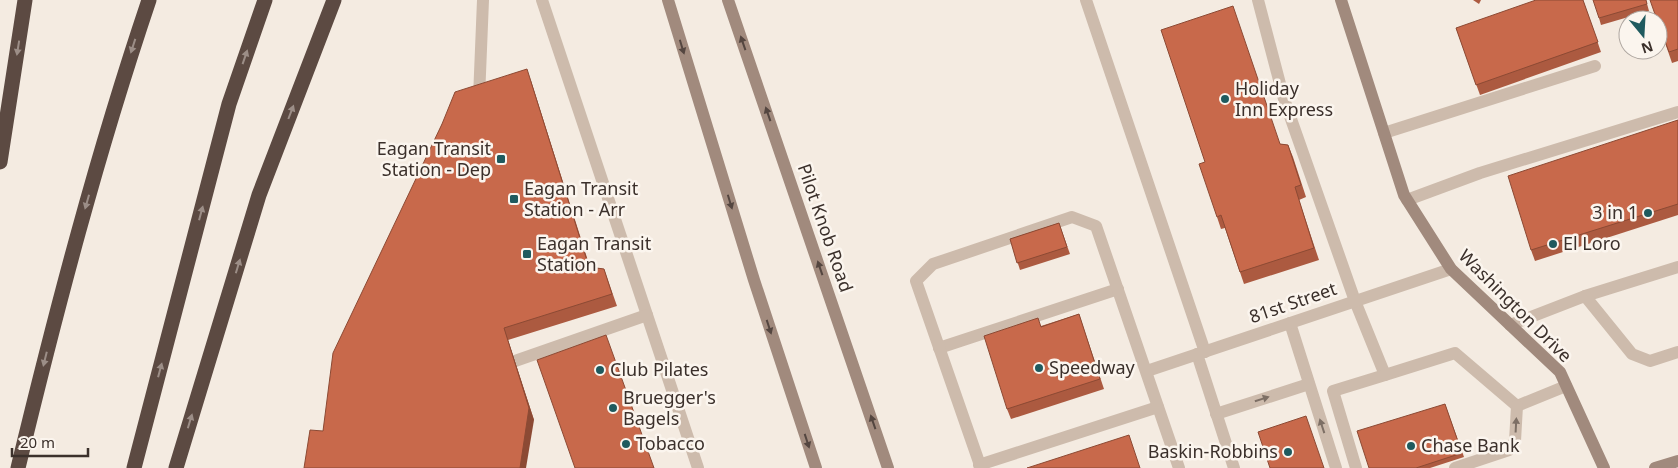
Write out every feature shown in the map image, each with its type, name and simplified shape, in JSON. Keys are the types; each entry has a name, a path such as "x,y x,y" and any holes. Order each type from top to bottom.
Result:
{"highway":[{"path":"0,162 25,0"},
{"path":"18,468 58,305 129,58 148,0"},
{"path":"134,468 229,104 264,0"},
{"path":"176,468 259,195 334,0"}],"main road":[{"path":"668,0 754,280 816,468"},
{"name":"Pilot Knob Road","path":"728,0 888,468"},
{"name":"Washington Drive","path":"1341,0 1407,200 1451,270 1560,372 1604,468"},
{"path":"1655,468 1678,461"}],"lane":[{"path":"479,98 483,0"},
{"path":"542,0 698,468"},
{"path":"1086,0 1201,353 1216,414 1234,468"},
{"path":"1258,0 1284,99 1355,301 1385,375"},
{"path":"1384,133 1595,66"},
{"path":"1407,200 1480,173 1678,112"},
{"path":"1158,407 980,466 916,281 933,264 1062,220 1072,217 1096,226 1179,468"},
{"path":"1510,325 1585,296 1678,267"},
{"name":"81st Street","path":"1147,371 1451,270"},
{"path":"939,348 1118,289"},
{"path":"1585,296 1632,354 1650,361 1678,352"},
{"path":"515,361 647,315"},
{"path":"1290,323 1336,468"},
{"path":"1356,468 1332,391 1455,354 1518,406"},
{"path":"1216,414 1309,384"},
{"path":"1518,406 1566,386"},
{"path":"1455,468 1508,450 1515,440 1518,406"}],"building":[{"path":"1536,0 1583,0 1598,42 1476,85 1456,28"},
{"path":"1593,0 1646,0 1647,4 1626,10 1618,10 1618,12 1599,18"},
{"path":"1650,0 1678,0 1678,49 1669,52 1668,49 1668,10 1654,10"},
{"name":"Holiday Inn Express","path":"1233,6 1280,144 1288,145 1301,185 1295,187 1314,248 1240,272 1221,215 1217,217 1199,164 1205,162 1161,30"},
{"path":"527,69 589,267 604,269 612,294 504,328 529,408 520,468 304,468 310,430 323,431 333,353 442,124 455,92"},
{"path":"1678,120 1678,204 1531,250 1508,176"},
{"path":"1059,223 1067,247 1017,263 1010,239"},
{"path":"1079,314 1100,379 1007,409 984,336 1038,318 1041,327"},
{"path":"606,335 654,468 575,468 537,360"},
{"name":"Chase Bank","path":"1445,404 1462,453 1416,468 1369,468 1357,431"},
{"path":"1306,416 1324,468 1270,468 1258,432"},
{"path":"1129,435 1140,468 1027,468"}],"place":[{"name":"Holiday Inn Express","path":"1225,99"},
{"name":"Eagan Transit Station - Dep","path":"501,159"},
{"name":"Eagan Transit Station - Arr","path":"514,199"},
{"name":"3 in 1","path":"1648,213"},
{"name":"El Loro","path":"1553,244"},
{"name":"Eagan Transit Station","path":"527,254"},
{"name":"Speedway","path":"1039,368"},
{"name":"Club Pilates","path":"600,370"},
{"name":"Bruegger's Bagels","path":"613,408"},
{"name":"Tobacco","path":"626,444"},
{"name":"Chase Bank","path":"1411,446"},
{"name":"Baskin-Robbins","path":"1288,452"}]}
